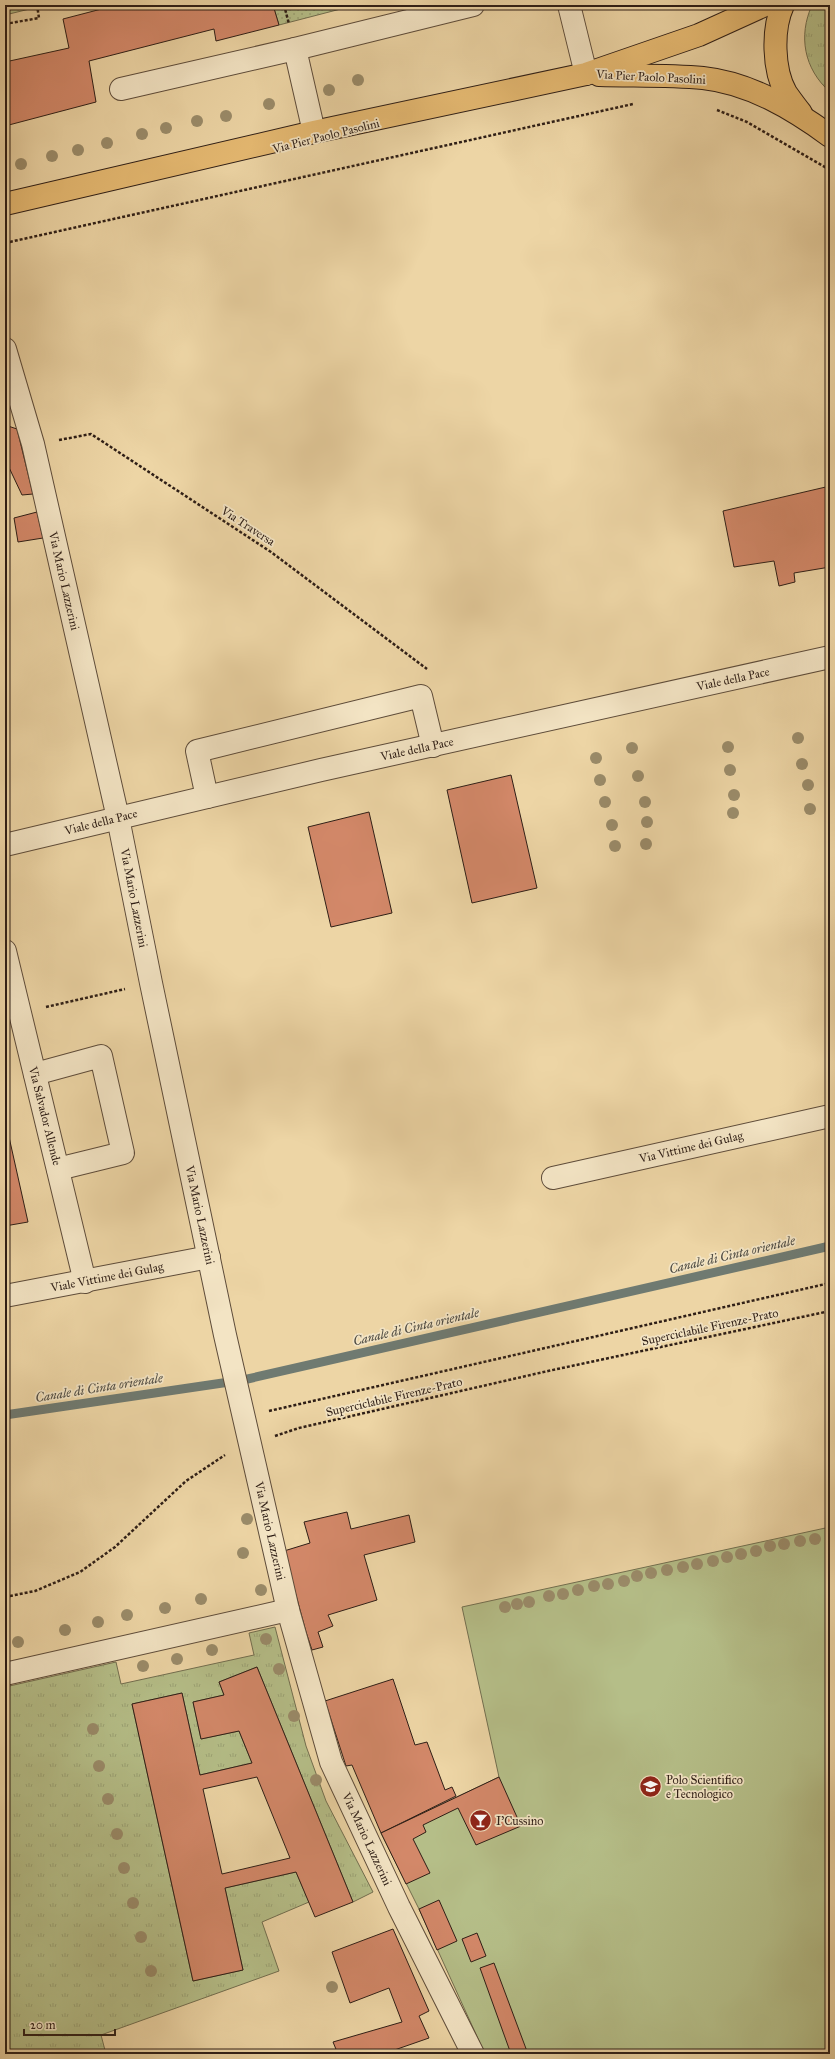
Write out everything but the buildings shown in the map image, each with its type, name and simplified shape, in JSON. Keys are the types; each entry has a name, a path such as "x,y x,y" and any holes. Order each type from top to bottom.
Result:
{"main road":[{"name":"Via Pier Paolo Pasolini","path":"78,186 261,152 580,75 705,32 765,5"},
{"name":"Via Pier Paolo Pasolini","path":"783,5 779,14 776,31 776,62 786,92 804,117"},
{"name":"Via Pier Paolo Pasolini","path":"5,204 314,132 580,75 704,78 755,91 804,117 830,136"}],"street":[{"path":"121,89 473,5"},
{"name":"Via Pier Paolo Pasolini","path":"569,5 580,75"},
{"name":"Via Pier Paolo Pasolini","path":"296,48 314,132"},
{"name":"Via Mario Lazzerini","path":"5,349 33,444 118,818 151,984 226,1335 288,1610 331,1762 399,1908 473,2054"},
{"name":"Viale della Pace","path":"5,845 207,797 830,657"},
{"path":"207,797 197,751 421,696 433,746"},
{"name":"Via Salvador Allende","path":"5,951 85,1282"},
{"path":"35,1074 101,1056 123,1153 58,1169"},
{"name":"Via Vittime dei Gulag","path":"553,1178 830,1116"},
{"name":"Viale Vittime dei Gulag","path":"5,1296 210,1257"},
{"path":"5,1674 288,1610"}],"path":[{"path":"5,24 39,18 37,5"},
{"path":"5,243 640,102"},
{"path":"712,108 747,122 830,170"},
{"name":"Via Traversa","path":"33,444 91,434 271,552 431,672"},
{"path":"20,1012 151,984"},
{"path":"243,1414 830,1283"},
{"name":"Superciclabile Firenze-Prato","path":"5,1597 35,1591 80,1572 115,1546 186,1481 224,1456 250,1444 314,1424 830,1311"}],"green space":[{"path":"5,5 46,5 5,15"},
{"path":"273,5 356,5 279,25"},
{"path":"812,5 830,5 830,92 814,73 806,52 805,28"},
{"path":"830,1527 830,2054 485,2054 419,1909 381,1833 499,1777 462,1607"},
{"path":"275,1627 306,1746 326,1801 373,1892 353,1902 257,1667 219,1682 224,1695 193,1702 201,1739 239,1731 252,1763 200,1775 182,1693 132,1704 193,1981 243,1970 225,1888 296,1872 309,1902 262,1922 279,1971 101,2035 106,2054 5,2054 5,1687 116,1662 121,1684 254,1655 249,1633"}],"waterway":[{"name":"Canale di Cinta orientale","path":"5,1415 243,1380 830,1246"}],"place":[{"name":"Polo Scientifico e Tecnologico","path":"651,1787"},
{"name":"I'Cussino","path":"480,1821"}]}
